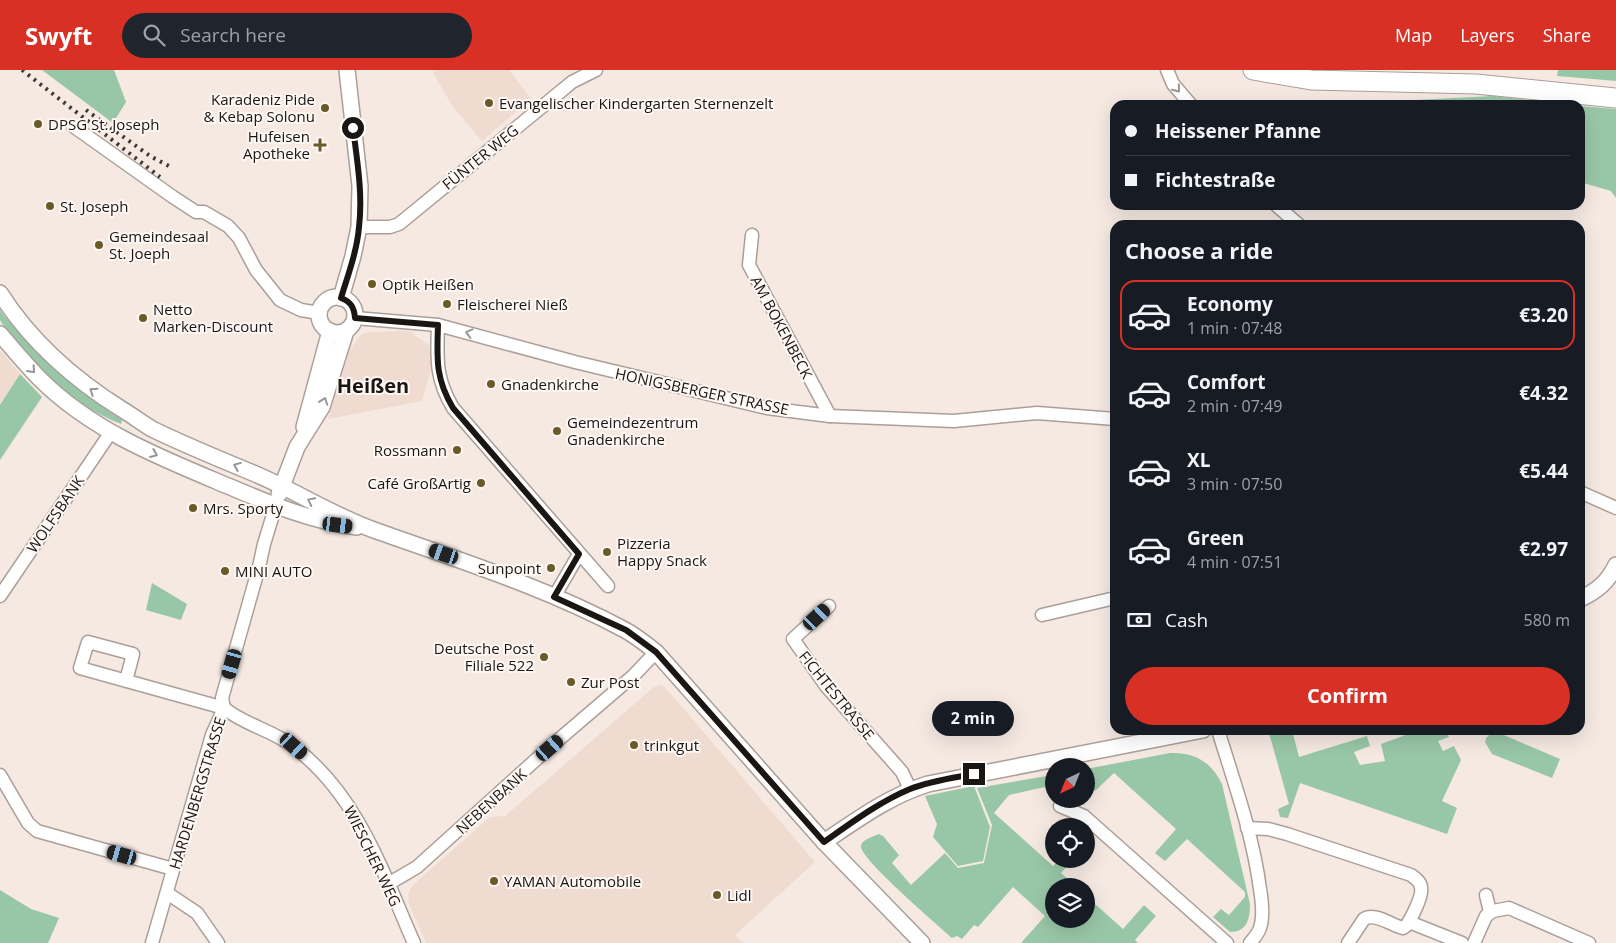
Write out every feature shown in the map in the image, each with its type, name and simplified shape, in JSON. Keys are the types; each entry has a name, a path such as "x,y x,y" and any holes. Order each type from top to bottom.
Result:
{"main road":[{"path":"1253,70 1311,80 1476,84 1616,98"}],"street":[{"path":"341,298 359,227 360,186 347,70"},
{"name":"FÜNTER WEG","path":"359,227 390,228 399,224 572,82 596,70"},
{"path":"1167,70 1172,84 1186,100"},
{"path":"72,126 196,212 204,212 228,226 239,238 256,270 280,300 301,310 319,313"},
{"path":"1282,210 1293,220"},
{"name":"AM BOKENBECK","path":"752,236 749,265 830,416"},
{"path":"0,293 36,340 62,366 85,385 150,428 282,485 310,501 371,529 444,554 554,597 626,630 656,652 824,842 922,943"},
{"path":"341,298 349,302 354,309 355,318 352,325 346,331 330,332 324,327 319,313 322,306 328,300 341,298"},
{"name":"HONIGSBERGER STRASSE","path":"355,318 438,325 575,362 767,408 830,416 954,421 1037,414 1110,419"},
{"path":"438,325 437,366 446,396 453,408 608,586"},
{"name":"HARDENBERGSTRASSE","path":"300,443 322,407 346,331"},
{"name":"HARDENBERGSTRASSE","path":"152,943 212,735 224,708 222,698 264,544 282,485 300,443 330,332"},
{"path":"0,334 41,380 74,408 147,452 276,505 338,525 371,529"},
{"name":"WOLFSBANK","path":"0,596 111,432"},
{"path":"1585,494 1616,508"},
{"path":"554,597 579,554"},
{"path":"1585,596 1605,584 1616,565"},
{"path":"1042,615 1110,599"},
{"name":"FICHTESTRASSE","path":"829,606 793,639 826,686 902,772 910,789"},
{"name":"NEBENBANK","path":"388,884 417,867 542,754 633,676 656,652"},
{"name":"WIESCHER WEG","path":"126,681 224,708 232,715 265,729 294,746 326,775 345,799 362,827 414,943"},
{"path":"824,842 882,803 910,789 937,782 1177,735"},
{"path":"1219,735 1257,868 1262,904 1261,926 1258,934 1250,943"},
{"path":"0,775 28,823 37,831 173,870"},
{"path":"1065,808 1084,816 1226,943"},
{"path":"1247,828 1268,829 1287,834 1412,875 1421,885 1422,893 1406,926 1402,928 1373,917 1368,917 1348,943"},
{"path":"167,893 197,913 218,943"},
{"path":"1486,895 1490,912"},
{"path":"1474,943 1486,916 1490,912 1509,908 1589,943"},
{"path":"1409,922 1462,943"}],"shaded area":[{"name":"Evangelischer Kindergarten Sternenzelt","path":"437,70 509,70 531,99 482,141 453,107 433,73"},
{"path":"409,331 430,346 433,362 422,401 328,419 350,350 361,335 368,332"},
{"path":"0,350 20,374 0,405"},
{"path":"659,685 665,687 815,862 735,935 743,943 426,943 409,904 408,895 412,886 490,817 505,816 654,687"}],"green space":[{"path":"42,70 114,70 126,102 113,123"},
{"path":"1558,70 1616,70 1616,81 1557,76"},
{"path":"1493,96 1529,100 1414,100"},
{"path":"1585,106 1616,109 1616,198 1611,191 1585,183"},
{"path":"0,310 50,363 97,403 122,420 121,424 85,406 55,383 28,356 3,325 0,320"},
{"path":"20,374 42,397 0,460 0,405"},
{"path":"152,583 187,604 181,620 146,610"},
{"path":"1270,735 1293,735 1299,757 1367,736 1370,746 1354,752 1360,765 1385,761 1381,744 1405,735 1448,735 1449,737 1438,741 1443,751 1454,746 1461,760 1442,801 1457,808 1447,834 1300,783 1288,818 1280,817 1278,809 1289,804"},
{"path":"1489,735 1504,735 1560,759 1552,778 1492,754 1485,742"},
{"path":"1170,753 1179,753 1201,760 1213,770 1222,784 1250,904 1248,919 1244,927 1230,932 1213,917 1221,909 1229,915 1245,897 1245,892 1187,839 1165,861 1155,853 1176,829 1114,773 1095,791 1095,767"},
{"path":"1045,776 1045,787 1009,795 994,813 1045,859 1045,868 1066,868 1061,873 1067,878 1045,878 1045,916 1013,887 978,927 974,925 962,939 957,936 952,938 885,877 864,853 861,846 863,842 879,834 883,836 899,855 892,863 911,885 945,853 958,868 984,863 992,825 977,788"},
{"path":"974,786 990,827 983,861 958,866 933,837 937,824 925,796"},
{"path":"0,890 31,909 59,918 48,943 0,943"},
{"path":"1095,904 1123,929 1144,905 1156,916 1135,940 1138,943 1021,943 1045,916 1045,928 1095,928"}],"railway":[{"path":"22,70 160,177"},
{"path":"86,110 150,156 169,166"}],"place":[{"name":"Evangelischer Kindergarten Sternenzelt","path":"489,103"},
{"name":"Karadeniz Pide & Kebap Solonu","path":"325,108"},
{"name":"DPSG St. Joseph","path":"38,124"},
{"name":"Hufeisen Apotheke","path":"320,145"},
{"name":"St. Joseph","path":"50,206"},
{"name":"Gemeindesaal St. Joeph","path":"99,245"},
{"name":"Optik Heißen","path":"372,284"},
{"name":"Fleischerei Nieß","path":"447,304"},
{"name":"Netto Marken-Discount","path":"143,318"},
{"name":"Gnadenkirche","path":"491,384"},
{"name":"Gemeindezentrum Gnadenkirche","path":"557,431"},
{"name":"Rossmann","path":"457,450"},
{"name":"Café GroßArtig","path":"481,483"},
{"name":"Mrs. Sporty","path":"193,508"},
{"name":"Pizzeria Happy Snack","path":"607,552"},
{"name":"Sunpoint","path":"551,568"},
{"name":"MINI AUTO","path":"225,571"},
{"name":"Deutsche Post Filiale 522","path":"544,657"},
{"name":"Zur Post","path":"571,682"},
{"name":"trinkgut","path":"634,745"},
{"name":"YAMAN Automobile","path":"494,881"},
{"name":"Lidl","path":"717,895"}],"district":[{"name":"Heißen","path":"373,385"}],"route":[{"path":"353,128 360,186 359,227 341,298 349,302 354,309 355,318 438,325 437,366 446,396 453,408 579,554 554,597 626,630 656,652 824,842 882,803 910,789 974,774"}]}
